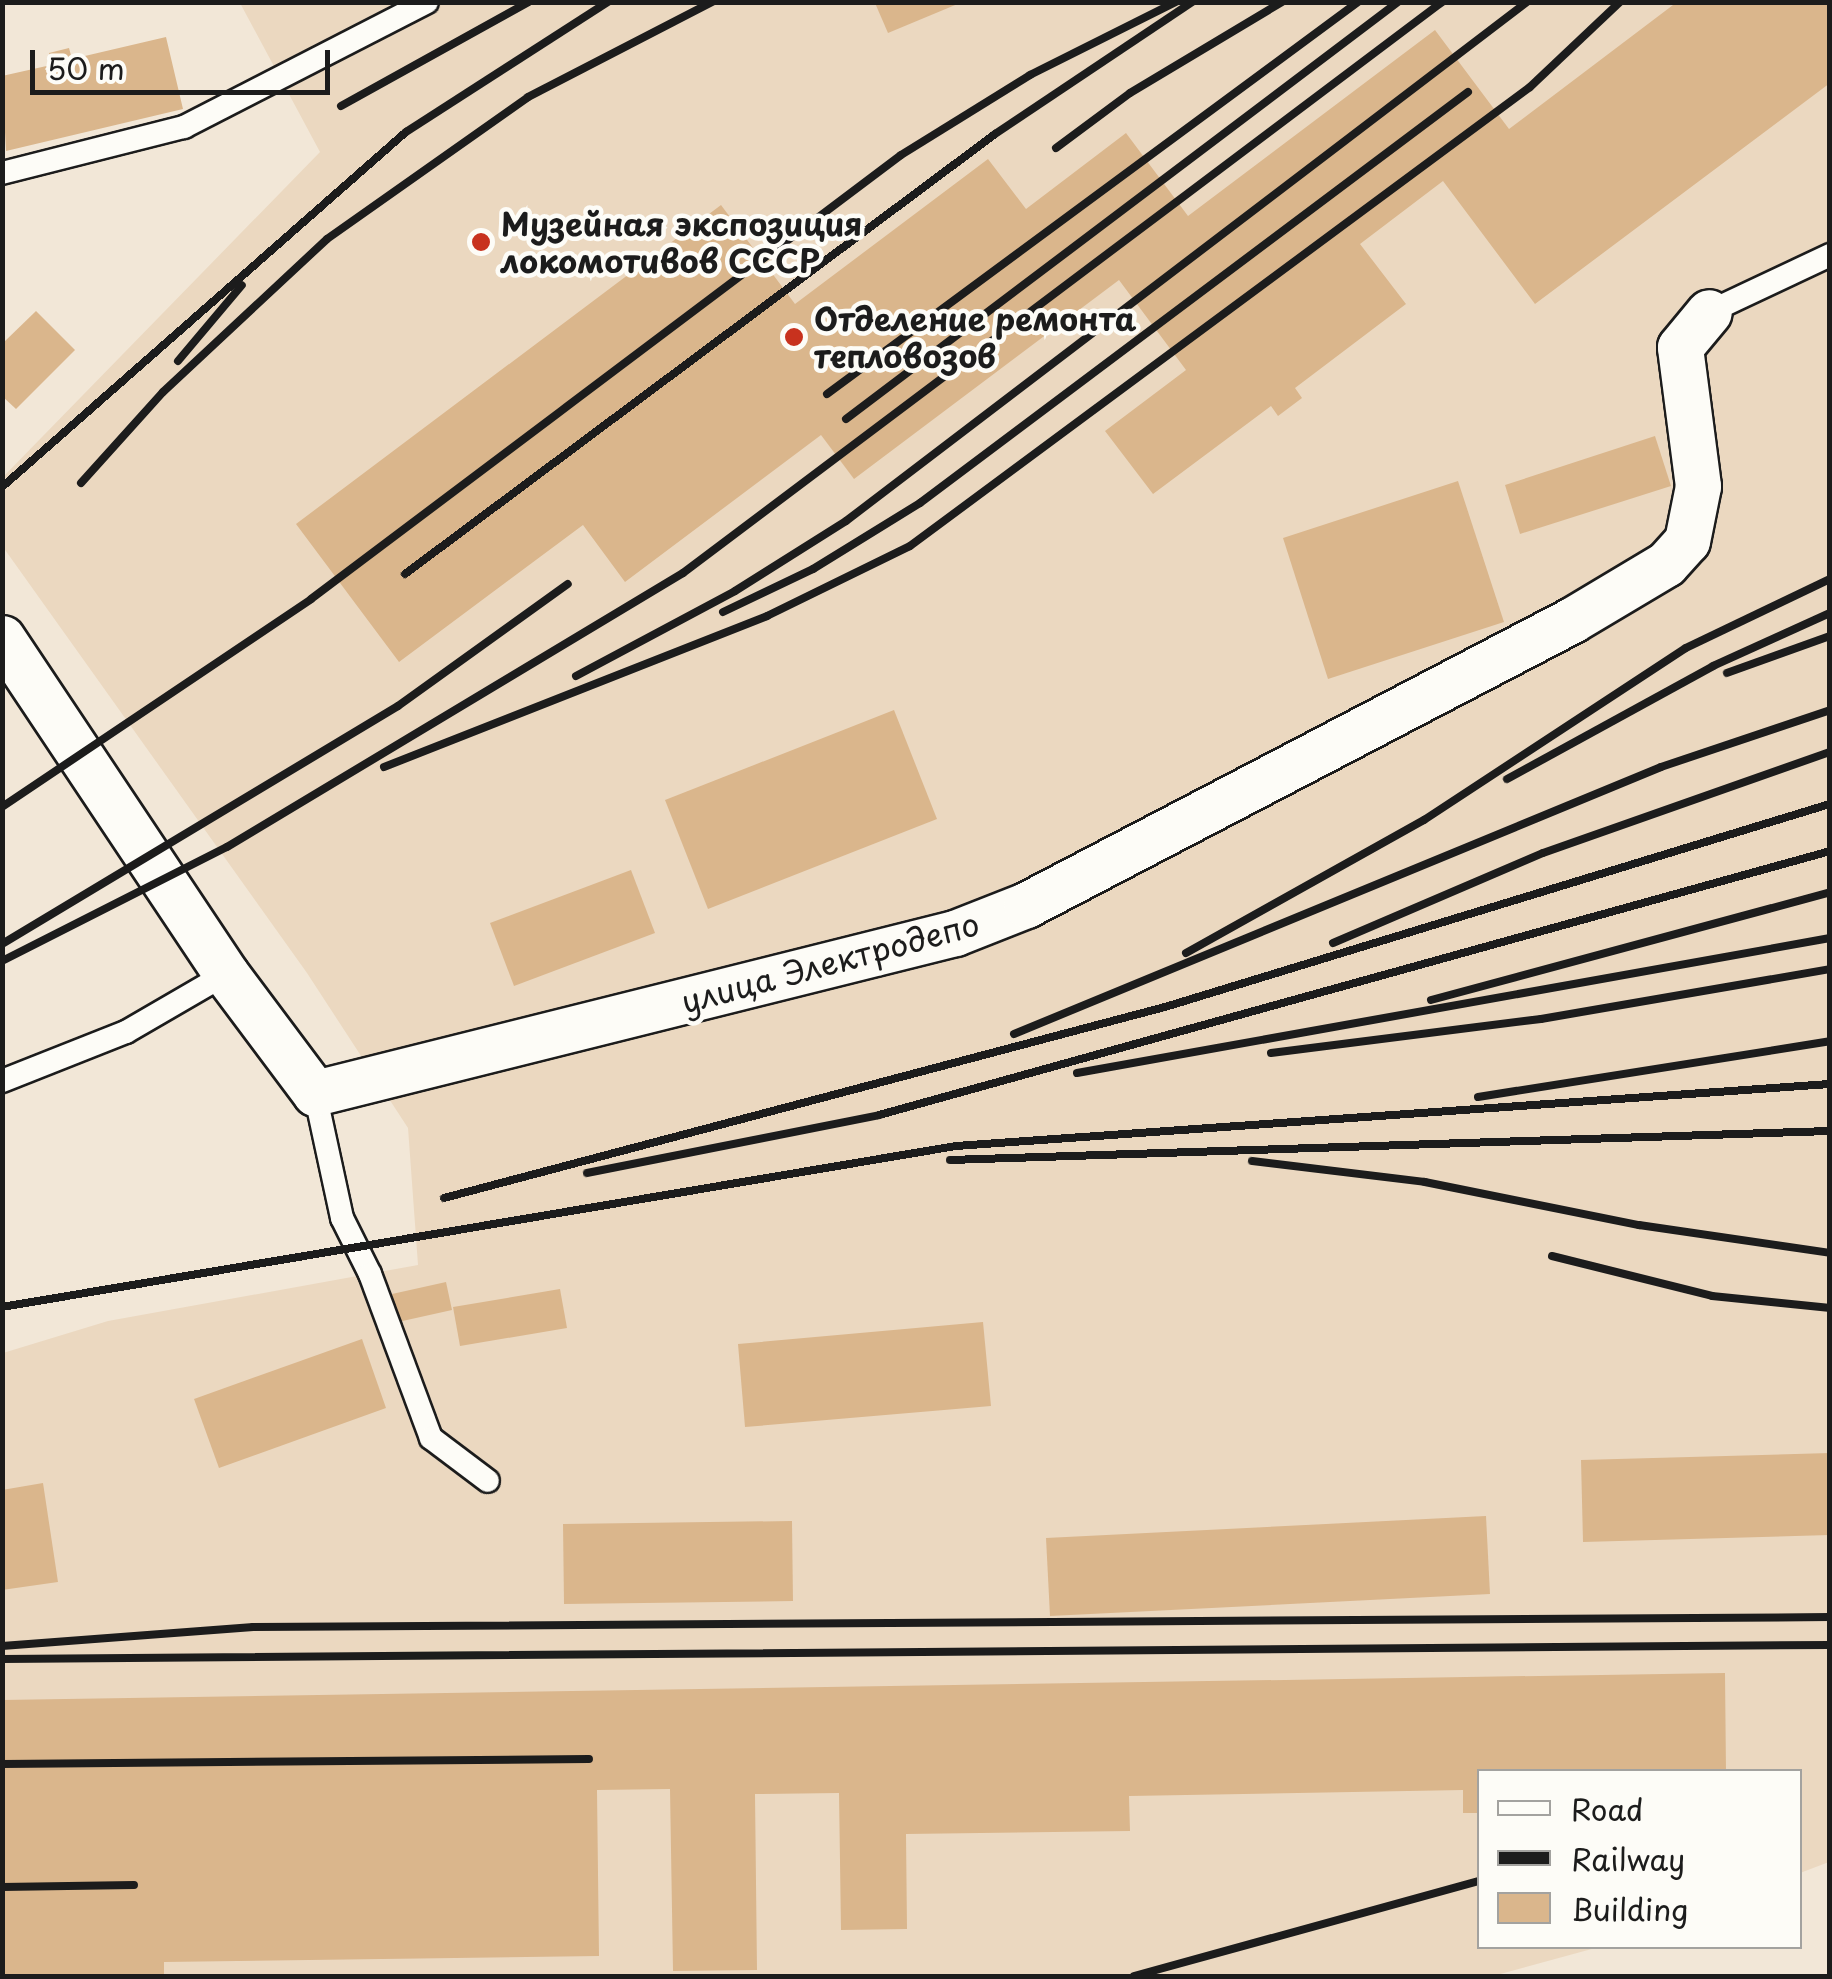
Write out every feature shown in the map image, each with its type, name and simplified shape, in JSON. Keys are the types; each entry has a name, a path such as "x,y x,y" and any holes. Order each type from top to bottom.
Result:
{"street":[{"name":"улица Электродепо","path":"315,1094 955,934 1026,904 1572,620 1666,564 1687,541 1698,486 1680,347 1709,312"},
{"path":"2,638 226,974 315,1094"}],"lane":[{"path":"2,173 184,127 426,2"},
{"path":"1709,312 1830,255"},
{"path":"2,1081 126,1032 226,974"},
{"path":"315,1094 342,1218 370,1274 431,1438 488,1480"}],"shaded area":[{"path":"240,3 1829,3 1829,1862 1802,1872 1802,1769 1477,1769 1477,1949 1592,1949 1493,1976 3,1976 3,1353 108,1321 418,1265 408,1128 307,973 3,547 3,477 320,152"}],"building":[{"name":"Отделение ремонта тепловозов","path":"1677,2 1830,2 1830,83 1535,304 1443,181 1360,244 1406,304 1295,388 1302,398 1278,416 1271,406 1153,494 1105,431 1186,370 1119,280 854,479 821,435 625,582 583,525 399,662 296,524 721,205 795,304 988,159 1026,209 1126,133 1188,216 1435,30 1509,129"},
{"path":"875,3 960,3 888,33"},
{"path":"166,37 183,109 6,151 2,76 51,65 49,53 69,48 72,59"},
{"path":"36,311 75,350 16,409 2,396 2,344"},
{"path":"1655,436 1671,486 1520,534 1505,485"},
{"path":"1458,481 1504,622 1328,679 1283,538"},
{"path":"894,710 937,819 708,909 665,800"},
{"path":"631,870 655,933 514,986 490,923"},
{"path":"446,1282 452,1310 398,1322 392,1294"},
{"path":"560,1289 567,1328 460,1346 453,1307"},
{"path":"983,1322 991,1406 745,1427 738,1344"},
{"path":"362,1339 386,1408 219,1468 194,1399"},
{"path":"1830,1453 1830,1535 1583,1542 1581,1460"},
{"path":"43,1483 58,1582 2,1590 2,1490"},
{"path":"1486,1516 1490,1594 1050,1616 1046,1538"},
{"path":"792,1521 793,1601 564,1604 563,1524"},
{"path":"1725,1673 1726,1769 1477,1769 1477,1813 1463,1813 1463,1790 1129,1796 1130,1831 906,1834 907,1929 841,1930 839,1793 755,1794 757,1970 673,1971 670,1789 597,1790 599,1956 164,1962 164,1976 2,1976 2,1700"}],"railway":[{"path":"341,106 529,2"},
{"path":"2,487 406,132 608,2"},
{"path":"81,483 163,392 327,239 528,97 712,2"},
{"path":"2,807 311,599 901,155 1030,75 1176,2"},
{"path":"405,574 995,134 1192,2"},
{"path":"1056,148 1130,93 1282,2"},
{"path":"827,394 1358,2"},
{"path":"846,419 1398,2"},
{"path":"2,961 227,847 683,573 1442,2"},
{"path":"576,676 735,591 846,521 1527,2"},
{"path":"384,767 767,616 910,546 1530,87 1620,2"},
{"path":"723,612 813,569 920,503 1468,92"},
{"path":"178,361 242,285"},
{"path":"1186,953 1424,820 1686,648 1830,579"},
{"path":"2,944 398,706 568,584"},
{"path":"1507,779 1713,666 1830,613"},
{"path":"1727,673 1830,636"},
{"path":"1014,1034 1661,767 1830,710"},
{"path":"1333,943 1543,853 1830,752"},
{"path":"444,1198 1165,1007 1830,804"},
{"path":"587,1173 879,1115 1830,851"},
{"path":"1431,1000 1830,892"},
{"path":"1077,1073 1830,938"},
{"path":"1271,1053 1541,1019 1830,969"},
{"path":"1478,1097 1830,1041"},
{"path":"2,1307 956,1146 1830,1084"},
{"path":"950,1160 1830,1131"},
{"path":"1252,1161 1425,1182 1639,1225 1830,1253"},
{"path":"1552,1256 1712,1296 1830,1308"},
{"path":"2,1646 253,1627 1830,1617"},
{"path":"2,1659 1830,1645"},
{"path":"2,1764 589,1759"},
{"path":"1134,1976 1477,1882"},
{"path":"2,1887 134,1885"}],"place":[{"name":"Музейная экспозиция локомотивов СССР","path":"481,242"},
{"name":"Отделение ремонта тепловозов","path":"794,337"}]}
